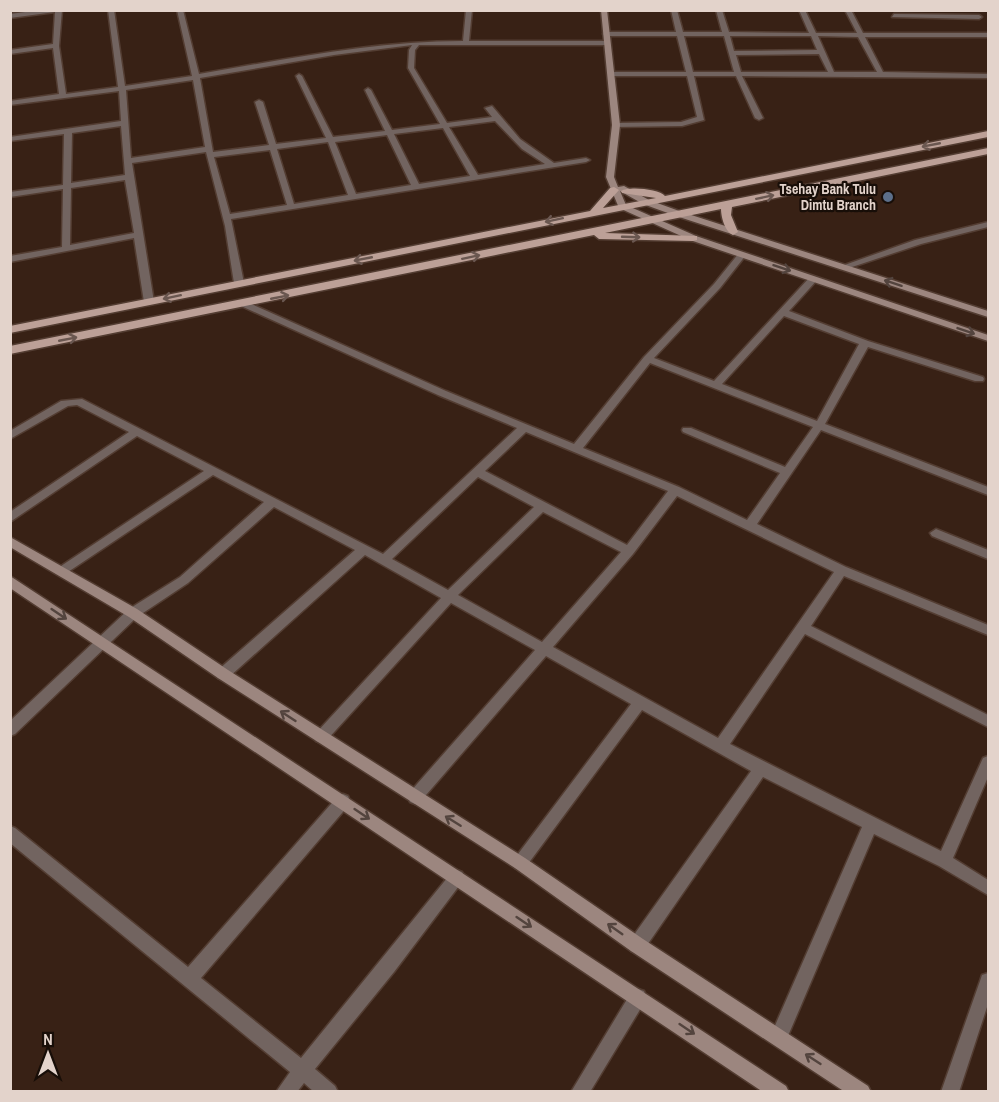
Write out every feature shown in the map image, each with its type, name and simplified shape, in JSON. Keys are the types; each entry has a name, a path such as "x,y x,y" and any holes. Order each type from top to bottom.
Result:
{"main road":[{"path":"604,10 616,125 610,165 612,187 622,206 693,238 988,338"},
{"path":"10,330 988,134"},
{"path":"10,350 339,286 648,219 728,205 988,151"},
{"path":"612,187 675,197"},
{"path":"595,211 612,187"},
{"path":"626,190 646,202 679,214 988,314"},
{"path":"728,205 726,215 733,232"},
{"path":"572,235 693,238"},
{"path":"10,541 133,613 223,674 520,863 637,945 862,1092"},
{"path":"10,581 780,1092"}],"street":[{"path":"10,16 58,10 56,46 63,96"},
{"path":"111,10 122,88 129,177 149,302"},
{"path":"180,10 239,283"},
{"path":"466,43 469,10"},
{"path":"616,125 682,124 701,118 674,10"},
{"path":"719,10 738,74 759,118"},
{"path":"802,10 832,74"},
{"path":"848,10 880,74"},
{"path":"974,10 988,30"},
{"path":"892,13 979,17"},
{"path":"892,13 899,22"},
{"path":"904,29 909,35"},
{"path":"606,34 988,35"},
{"path":"417,43 412,50 411,68 475,177"},
{"path":"10,103 122,88 272,62 417,43 607,44"},
{"path":"10,52 56,46"},
{"path":"733,52 820,52"},
{"path":"611,74 988,76"},
{"path":"299,76 331,141 353,197"},
{"path":"368,90 416,187"},
{"path":"259,102 291,206"},
{"path":"489,108 510,136 537,157 552,165"},
{"path":"128,161 272,148 497,119"},
{"path":"10,139 124,123"},
{"path":"66,249 68,130"},
{"path":"226,217 586,160"},
{"path":"10,195 129,177"},
{"path":"843,267 918,242 987,227"},
{"path":"10,259 138,235"},
{"path":"576,448 648,359 717,286 742,255"},
{"path":"716,384 813,279"},
{"path":"244,304 675,490 842,570 988,630"},
{"path":"782,312 865,343 979,379"},
{"path":"750,525 820,424 865,343"},
{"path":"648,359 988,491"},
{"path":"10,436 65,403 78,401 364,549 720,747 944,861 988,888"},
{"path":"384,560 525,427"},
{"path":"687,430 787,471"},
{"path":"10,518 136,431"},
{"path":"62,571 211,471"},
{"path":"477,472 629,551"},
{"path":"415,797 629,551 675,490"},
{"path":"10,730 133,613 184,580 271,502"},
{"path":"321,737 450,596 542,506"},
{"path":"936,533 988,555"},
{"path":"223,674 364,549"},
{"path":"720,747 842,570"},
{"path":"802,627 988,721"},
{"path":"520,863 640,702"},
{"path":"944,861 988,762"},
{"path":"637,945 761,769"},
{"path":"189,979 343,801"},
{"path":"779,1037 871,824"},
{"path":"10,833 329,1092"},
{"path":"285,1092 457,877"},
{"path":"950,1092 979,1014 988,981"},
{"path":"580,1092 638,997"}],"place":[{"name":"Tsehay Bank Tulu Dimtu Branch","path":"888,197"}]}
